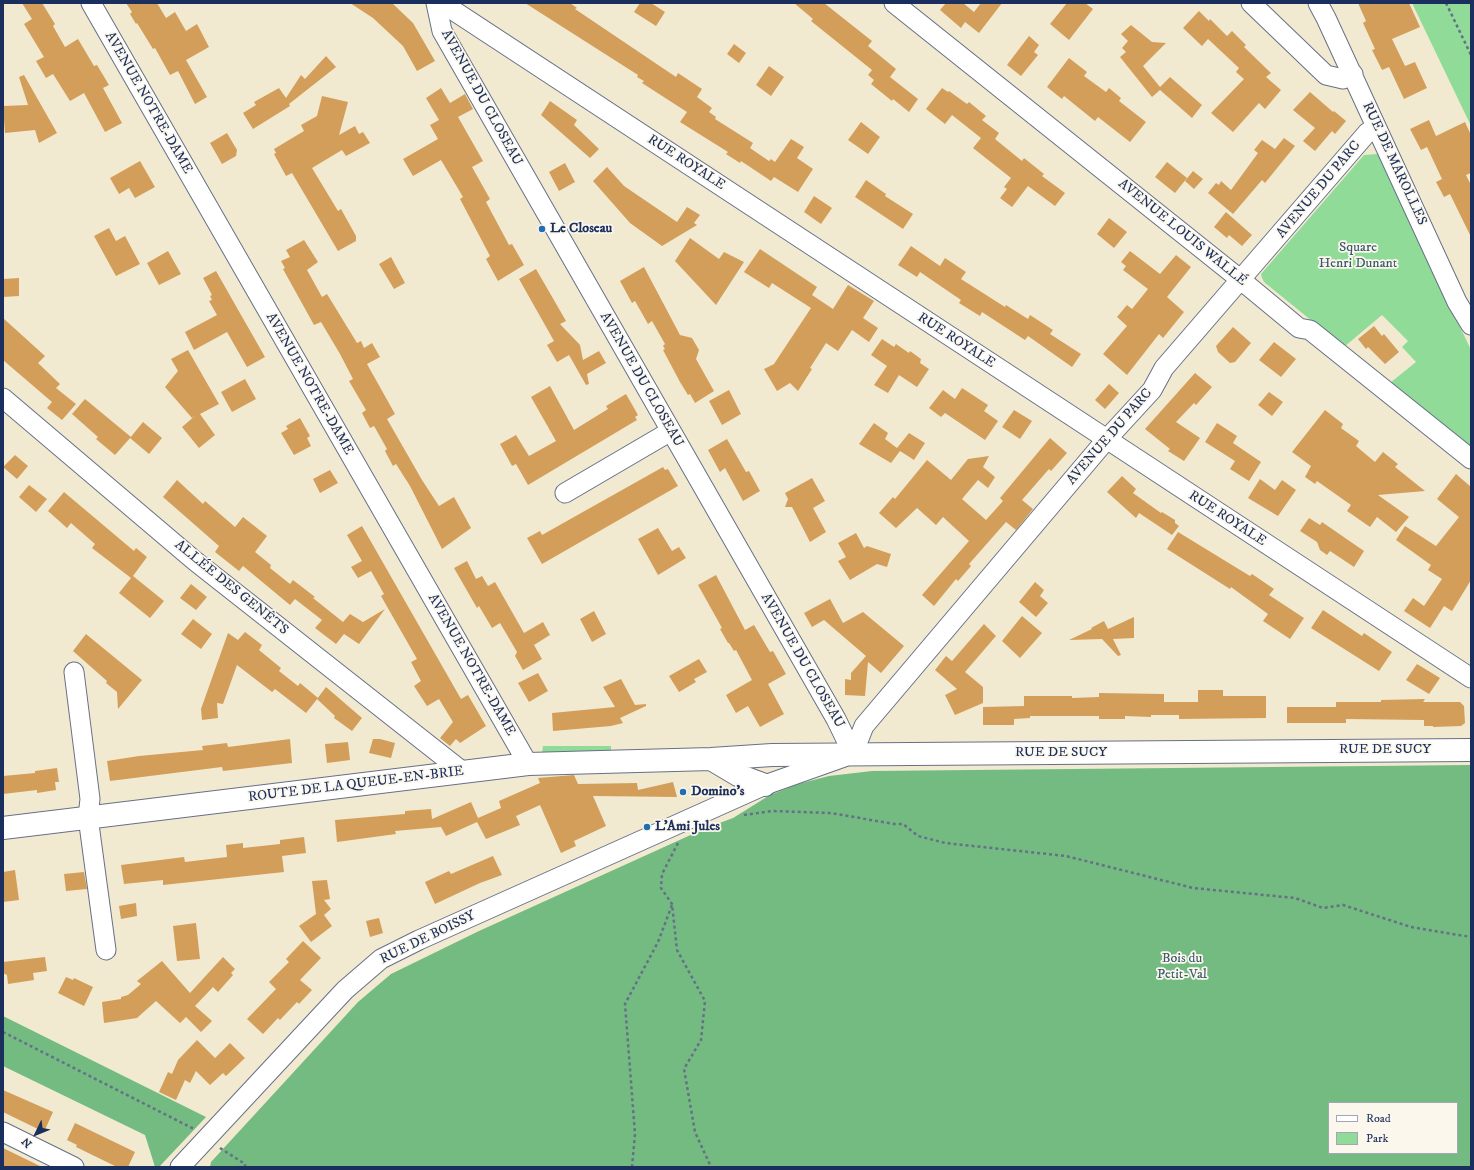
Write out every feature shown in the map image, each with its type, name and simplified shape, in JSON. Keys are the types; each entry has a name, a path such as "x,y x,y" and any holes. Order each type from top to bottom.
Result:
{"main road":[{"name":"RUE DE SUCY","path":"711,759 772,755 853,754 1471,750"},
{"name":"ROUTE DE LA QUEUE-EN-BRIE","path":"3,828 528,764 711,759"},
{"path":"711,759 738,775 765,785"}],"street":[{"name":"AVENUE NOTRE-DAME","path":"91,3 528,764"},
{"name":"AVENUE DU CLOSEAU","path":"436,3 442,31 836,719 853,754"},
{"name":"RUE ROYALE","path":"442,3 1471,678"},
{"name":"AVENUE LOUIS WALLÉ","path":"894,3 1299,328 1310,330 1471,459"},
{"path":"1250,3 1326,75 1343,78 1353,74"},
{"name":"RUE DE MAROLLES","path":"1318,3 1353,74 1376,128 1457,302 1471,325"},
{"name":"AVENUE DU PARC","path":"853,754 864,726 1106,440 1152,390 1164,368 1367,133 1376,128"},
{"name":"ALLÉE DES GENÊTS","path":"3,398 195,561 463,772"},
{"path":"565,493 671,431"},
{"path":"74,672 90,799 88,817 106,950"},
{"name":"RUE DE BOISSY","path":"180,1167 345,990 381,959 419,940 765,785 853,754"},
{"path":"717,807 738,775 748,767 772,755"},
{"path":"3,1132 74,1167"}],"path":[{"path":"1446,3 1471,55"},
{"path":"736,816 772,811 831,812 894,824 903,824 918,836 944,843 1066,856 1193,888 1295,898 1323,908 1343,905 1410,927 1471,938"},
{"path":"672,844 679,841 662,874 661,888 672,904 677,950 705,1001 701,1040 684,1069 695,1132 711,1167"},
{"path":"632,1167 635,1134 625,1004 658,942 672,904"},
{"path":"3,1032 196,1130"},
{"path":"220,1144 216,1146 226,1151 244,1164 245,1167"}],"green space":[{"path":"1412,3 1471,3 1471,126"},
{"name":"Square Henri Dunant","path":"1378,154 1471,350 1471,447 1390,383 1416,362 1402,347 1408,341 1382,315 1344,347 1264,282 1262,278 1261,274 1364,155"},
{"path":"543,746 611,746 611,752 542,753"},
{"name":"Bois du Petit-Val","path":"1471,765 1471,1167 210,1167 211,1162 358,1002 391,974 479,931 706,828 733,818 770,795 798,784 829,776 872,771"},
{"path":"3,1016 206,1117 159,1167 155,1167 145,1135 3,1066"}],"building":[{"path":"22,3 42,3 55,24 53,26 65,47 78,39 94,66 97,65 109,85 103,88 122,123 105,132 84,93 70,101 53,74 46,78 36,61 44,57 24,24 32,19"},
{"path":"126,3 157,3 166,18 175,12 186,31 197,24 209,47 186,60 207,97 195,104 178,71 170,75 155,48 153,49 137,23 136,24 130,14 132,12"},
{"path":"350,3 392,3 413,23 435,61 417,71 403,46 373,18"},
{"path":"525,3 570,3 577,8 575,9 676,77 678,73 702,89 697,97 712,108 709,112 716,117 715,119 753,143 750,148 769,161 771,159 775,162 791,139 804,147 797,158 813,169 798,192 774,177 771,181 741,161 740,163 726,154 728,152 680,122 687,112 642,83 644,81 637,77 638,75"},
{"path":"640,3 651,3 665,12 656,26 634,12"},
{"path":"794,3 824,3 872,41 868,46 896,69 890,77 918,99 909,112 893,99 892,101 871,84 874,80 868,75 872,70 811,21 813,19"},
{"path":"946,3 963,3 974,12 981,3 1002,3 979,33 965,22 961,28 940,10"},
{"path":"1067,3 1085,3 1093,9 1069,40 1050,24"},
{"path":"1358,3 1409,3 1420,27 1392,39 1405,66 1415,62 1427,88 1404,99 1389,67 1382,70 1372,50 1375,49 1363,23 1366,21"},
{"path":"1199,11 1209,21 1210,19 1227,36 1232,31 1246,45 1244,47 1271,73 1266,77 1281,90 1265,109 1259,103 1233,132 1211,113 1244,79 1236,72 1239,68 1208,39 1202,46 1183,28"},
{"path":"1131,25 1152,42 1166,43 1143,66 1160,87 1170,77 1202,105 1192,118 1160,90 1152,97 1120,57 1126,52 1122,48 1128,41 1121,34"},
{"path":"1029,36 1039,45 1034,52 1038,55 1021,76 1007,65"},
{"path":"734,44 746,53 739,63 727,54"},
{"path":"326,56 336,67 289,104 290,106 253,129 243,113 256,105 254,102 279,88 286,98 301,75 305,79"},
{"path":"1069,58 1087,72 1084,76 1106,92 1109,88 1121,98 1119,101 1146,122 1130,142 1098,117 1095,121 1064,96 1062,99 1047,87"},
{"path":"769,66 784,77 771,96 756,85"},
{"path":"24,75 57,133 39,143 35,130 5,133 3,106 28,105 19,77"},
{"path":"441,88 450,103 465,94 473,109 458,117 483,161 472,167 490,199 486,202 509,245 512,244 524,265 498,281 486,259 490,256 460,199 463,197 441,160 413,176 403,159 438,139 430,125 439,120 426,98"},
{"path":"942,88 948,92 949,91 967,104 969,102 986,116 982,120 999,133 995,139 1022,161 1024,158 1044,174 1042,176 1065,193 1055,206 1028,186 1012,207 1000,198 1007,189 1004,187 1011,178 973,148 981,138 952,115 945,124 926,109"},
{"path":"1310,92 1346,121 1335,134 1332,131 1315,151 1303,141 1315,128 1293,110"},
{"path":"322,96 348,102 339,135 355,126 359,134 363,132 370,143 346,156 342,150 312,168 338,211 341,209 356,236 356,241 338,251 292,173 286,176 274,154 276,153 274,149 304,131 301,125 317,116"},
{"path":"550,101 577,120 574,125 599,149 590,158 541,115"},
{"path":"1429,120 1436,136 1465,122 1471,135 1471,173 1466,175 1471,185 1471,237 1450,194 1444,197 1436,182 1442,179 1427,147 1421,150 1410,129"},
{"path":"861,122 880,137 868,154 848,140"},
{"path":"227,133 237,150 236,156 222,164 210,143"},
{"path":"1284,138 1295,146 1265,183 1262,180 1233,214 1208,193 1216,183 1219,185 1221,181 1231,190 1258,153 1254,150 1262,140 1275,149"},
{"path":"140,161 155,187 135,198 129,188 119,194 110,178"},
{"path":"1167,162 1187,178 1175,193 1155,177"},
{"path":"565,163 575,182 559,191 549,172"},
{"path":"607,167 624,186 677,222 687,207 700,215 694,223 697,225 662,246 630,223 593,181"},
{"path":"1193,171 1203,179 1194,189 1185,181"},
{"path":"866,180 886,194 885,196 913,214 903,229 855,197"},
{"path":"814,196 832,208 821,224 804,212"},
{"path":"1226,212 1252,235 1242,246 1229,235 1227,238 1214,227"},
{"path":"1109,218 1127,232 1114,248 1097,234"},
{"path":"109,228 116,241 125,236 140,264 116,276 94,236"},
{"path":"690,238 719,259 724,252 744,262 716,305 675,261"},
{"path":"304,240 318,262 307,270 322,297 327,294 357,343 361,341 364,348 372,343 380,357 367,364 395,414 387,419 422,480 439,506 454,497 471,528 442,549 410,486 396,464 393,466 385,451 387,449 374,426 370,428 362,413 366,410 349,381 353,379 340,354 321,322 314,325 283,269 285,268 281,261 290,257 286,250"},
{"path":"911,246 940,266 945,258 966,272 961,279 1005,307 1006,305 1028,319 1030,315 1053,330 1050,334 1081,354 1072,367 1028,336 1025,340 982,312 980,316 959,303 961,300 920,272 917,277 898,265"},
{"path":"760,249 817,287 812,295 833,309 848,285 874,301 863,318 878,328 869,342 852,330 838,351 826,343 810,368 812,369 798,391 790,383 777,391 764,369 774,364 811,308 772,283 769,288 744,272"},
{"path":"168,251 181,274 159,285 147,263"},
{"path":"1130,251 1160,274 1176,255 1191,267 1167,297 1184,312 1163,338 1159,334 1127,375 1103,354 1127,326 1117,317 1127,305 1132,309 1148,289 1123,270 1126,266 1121,262"},
{"path":"391,257 405,283 394,289 379,264"},
{"path":"644,267 680,335 692,338 699,350 696,359 714,391 695,403 680,382 663,350 665,349 663,346 665,344 652,321 648,324 635,301 632,303 620,281"},
{"path":"536,269 566,321 560,324 580,345 583,360 599,351 606,363 587,374 589,384 586,385 569,355 557,362 547,345 554,341 519,279"},
{"path":"216,271 265,357 247,367 227,332 194,350 185,332 217,315 209,301 212,300 210,296 212,295 203,278"},
{"path":"19,278 19,296 3,297 3,279"},
{"path":"3,318 45,356 38,363 60,384 56,388 76,404 62,420 47,408 52,402 3,360"},
{"path":"1374,326 1382,336 1384,334 1399,352 1385,364 1368,347 1366,349 1358,339"},
{"path":"1233,327 1251,343 1235,362 1230,363 1218,352 1216,346"},
{"path":"882,339 894,347 896,344 909,353 910,351 921,359 920,363 929,369 917,387 899,375 888,393 874,385 887,366 871,355"},
{"path":"1274,342 1296,359 1281,377 1259,360"},
{"path":"188,350 219,404 200,414 215,435 199,448 182,427 196,415 192,418 165,387 178,371 171,359"},
{"path":"1195,373 1212,387 1196,405 1194,403 1176,422 1200,438 1184,461 1168,451 1170,449 1145,429"},
{"path":"245,379 256,399 232,412 221,392"},
{"path":"1109,384 1119,393 1105,409 1095,400"},
{"path":"550,386 574,430 608,409 606,406 626,394 638,415 635,417 637,420 528,485 516,464 512,466 500,444 516,435 529,456 556,441 531,397"},
{"path":"962,388 988,405 984,411 998,421 985,440 945,413 941,417 929,408 943,390 955,399"},
{"path":"729,390 741,414 722,425 709,401"},
{"path":"1269,392 1283,402 1272,416 1258,405"},
{"path":"85,399 131,437 115,455 96,439 98,437 72,414"},
{"path":"1014,410 1032,421 1020,439 1002,427"},
{"path":"1325,410 1343,424 1341,428 1359,441 1356,446 1375,462 1383,452 1398,464 1395,467 1425,491 1378,495 1409,517 1396,532 1377,517 1370,527 1347,511 1351,505 1317,481 1315,484 1305,477 1311,466 1292,452"},
{"path":"300,418 310,436 307,438 311,446 294,455 281,433 288,429 286,426"},
{"path":"143,422 162,438 149,454 130,438"},
{"path":"874,423 888,433 885,439 897,448 909,433 925,443 914,460 900,451 891,463 859,444"},
{"path":"1217,423 1237,436 1233,443 1261,462 1249,481 1230,469 1235,461 1205,442"},
{"path":"1050,438 1067,453 1051,471 1049,469 1022,500 1033,509 1016,530 1006,522 969,564 971,566 958,581 956,579 934,606 922,595 969,541 943,517 936,525 917,508 896,528 879,513 893,497 895,499 927,460 951,480 968,459 989,456 983,467 995,477 988,488 978,480 962,499 986,520 1003,501 1000,498"},
{"path":"727,439 746,472 749,471 760,491 743,501 725,468 720,472 708,450"},
{"path":"15,455 28,466 17,479 3,467"},
{"path":"663,467 665,470 668,469 678,486 542,564 527,538 540,531 542,535"},
{"path":"330,470 338,483 320,493 313,479"},
{"path":"1456,474 1471,487 1471,580 1452,611 1444,606 1430,628 1404,611 1413,598 1424,606 1442,579 1428,570 1431,565 1396,540 1405,526 1436,546 1459,517 1437,499"},
{"path":"1122,476 1136,489 1133,493 1161,513 1162,512 1175,520 1175,523 1179,526 1172,535 1139,513 1136,518 1107,492"},
{"path":"812,478 825,501 813,508 826,532 810,542 792,507 785,507 788,499 785,493"},
{"path":"1260,479 1275,490 1282,480 1296,490 1278,516 1248,498"},
{"path":"177,480 203,504 205,501 235,527 243,517 267,536 255,552 271,565 270,568 290,584 293,580 343,622 350,614 363,622 385,609 359,644 344,634 336,644 315,628 322,620 295,599 290,605 243,566 239,571 215,552 219,546 163,497"},
{"path":"29,485 47,499 36,512 19,497"},
{"path":"64,492 134,551 136,548 147,557 133,576 164,601 150,618 119,593 131,578 92,548 95,544 71,523 67,528 48,511"},
{"path":"1309,518 1320,525 1322,522 1364,551 1354,567 1330,551 1327,555 1320,550 1317,542 1300,531"},
{"path":"362,526 461,699 468,695 486,726 460,743 456,739 450,746 440,738 453,722 439,699 427,706 414,686 421,681 411,662 417,659 381,596 384,594 371,571 358,578 351,567 362,561 347,535"},
{"path":"658,528 672,551 679,547 686,558 658,575 638,539"},
{"path":"1178,532 1250,576 1252,574 1274,589 1269,595 1304,618 1290,639 1263,621 1268,614 1231,587 1230,589 1167,549"},
{"path":"856,533 864,548 867,546 891,554 887,567 877,564 850,580 838,561 846,557 838,543"},
{"path":"467,561 476,579 482,576 488,586 495,582 524,633 543,622 550,635 534,645 542,659 523,670 515,656 517,652 500,623 492,628 479,606 477,608 454,568"},
{"path":"716,575 745,630 754,625 770,652 773,651 786,674 768,684 784,714 760,727 748,706 736,713 726,695 752,680 736,650 734,651 720,629 722,628 698,585"},
{"path":"1035,582 1044,590 1040,596 1048,603 1036,617 1019,602"},
{"path":"191,584 207,597 196,610 180,598"},
{"path":"830,599 843,623 863,612 904,646 881,673 868,662 865,696 845,695 845,679 851,680 851,673 866,656 824,620 812,627 804,613"},
{"path":"1323,610 1362,636 1364,633 1392,652 1379,671 1311,628"},
{"path":"594,611 606,634 592,642 580,619"},
{"path":"1022,616 1042,633 1020,658 1002,641"},
{"path":"1134,617 1134,638 1113,639 1121,655 1118,656 1102,639 1069,640 1092,629 1091,628 1104,621 1108,629"},
{"path":"193,619 212,634 201,649 181,634"},
{"path":"984,624 996,636 965,672 983,687 983,703 955,715 945,695 957,689 935,670 946,656 952,661"},
{"path":"245,632 262,645 259,650 281,668 279,671 298,686 300,683 318,698 306,713 275,689 272,692 237,665 223,704 217,703 218,718 202,720 201,709 228,633 238,640"},
{"path":"86,634 142,680 118,709 117,692 106,683 107,681 73,651"},
{"path":"699,659 707,672 694,679 696,682 679,692 669,676"},
{"path":"1417,664 1440,678 1429,694 1406,680"},
{"path":"538,673 548,691 529,702 518,683"},
{"path":"621,679 635,705 646,704 646,706 620,718 623,723 611,726 553,731 552,713 615,707 603,687"},
{"path":"326,687 362,718 352,731 334,718 335,716 317,699"},
{"path":"1198,690 1223,690 1223,696 1266,696 1266,718 1179,719 1179,715 1151,715 1151,717 1125,716 1125,719 1099,719 1099,716 1030,716 1030,718 1014,719 1014,725 983,725 983,707 1024,706 1024,696 1072,696 1072,698 1099,697 1099,693 1164,694 1164,702 1198,702"},
{"path":"1425,699 1423,702 1460,702 1464,706 1465,723 1461,726 1433,727 1424,726 1424,720 1346,719 1346,723 1287,723 1287,707 1336,707 1336,702 1381,702 1381,700"},
{"path":"290,739 292,763 223,771 222,767 110,781 107,761 139,756 203,750 202,746 227,743 228,747"},
{"path":"373,739 380,739 395,743 391,758 369,753"},
{"path":"348,742 350,760 327,763 325,744"},
{"path":"57,768 59,782 55,782 56,790 37,793 37,790 3,794 3,776 35,773 35,771"},
{"path":"574,775 578,784 637,783 638,790 673,782 677,797 593,796 606,826 574,841 576,846 561,853 540,805 516,816 520,825 486,839 477,822 446,836 441,827 395,831 396,834 337,842 335,820 405,814 405,811 431,809 432,819 471,802 478,818 501,808 499,801 540,783 538,778"},
{"path":"304,837 306,853 282,856 284,872 163,885 163,880 124,884 121,865 184,857 185,862 227,857 226,845 243,843 243,848 280,844 280,840"},
{"path":"493,856 502,875 480,883 435,904 425,882 449,871 451,874"},
{"path":"15,870 19,900 3,902 3,872"},
{"path":"84,872 87,889 66,891 64,874"},
{"path":"327,880 330,899 324,900 331,909 324,915 332,926 311,942 299,926 316,914 312,881"},
{"path":"136,903 137,916 121,919 119,906"},
{"path":"379,918 383,933 370,937 366,921"},
{"path":"196,923 200,959 177,961 173,926"},
{"path":"303,941 321,958 300,980 312,990 299,1004 297,1002 280,1020 278,1018 263,1034 247,1019 276,989 269,982 289,962 286,959"},
{"path":"45,957 47,971 33,973 34,980 8,984 7,975 3,973 3,962"},
{"path":"223,957 235,969 231,973 233,975 218,992 213,987 195,1006 212,1021 201,1032 186,1017 180,1023 156,1001 137,1018 104,1023 102,1002 121,999 121,997 128,995 141,984 137,981 162,961 190,993"},
{"path":"66,977 73,980 74,978 93,987 84,1006 58,993"},
{"path":"197,1040 215,1058 230,1043 245,1058 226,1076 223,1073 210,1085 196,1071 190,1083 185,1080 176,1100 159,1092 168,1072 172,1074 178,1060"},
{"path":"3,1090 53,1112 44,1132 3,1112"},
{"path":"75,1123 135,1152 128,1167 117,1167 76,1147 77,1145 67,1140"},
{"path":"3,1148 42,1167 3,1167"}],"place":[{"name":"Le Closeau","path":"542,229"},
{"name":"Domino's","path":"683,792"},
{"name":"L'Ami Jules","path":"647,827"}]}
